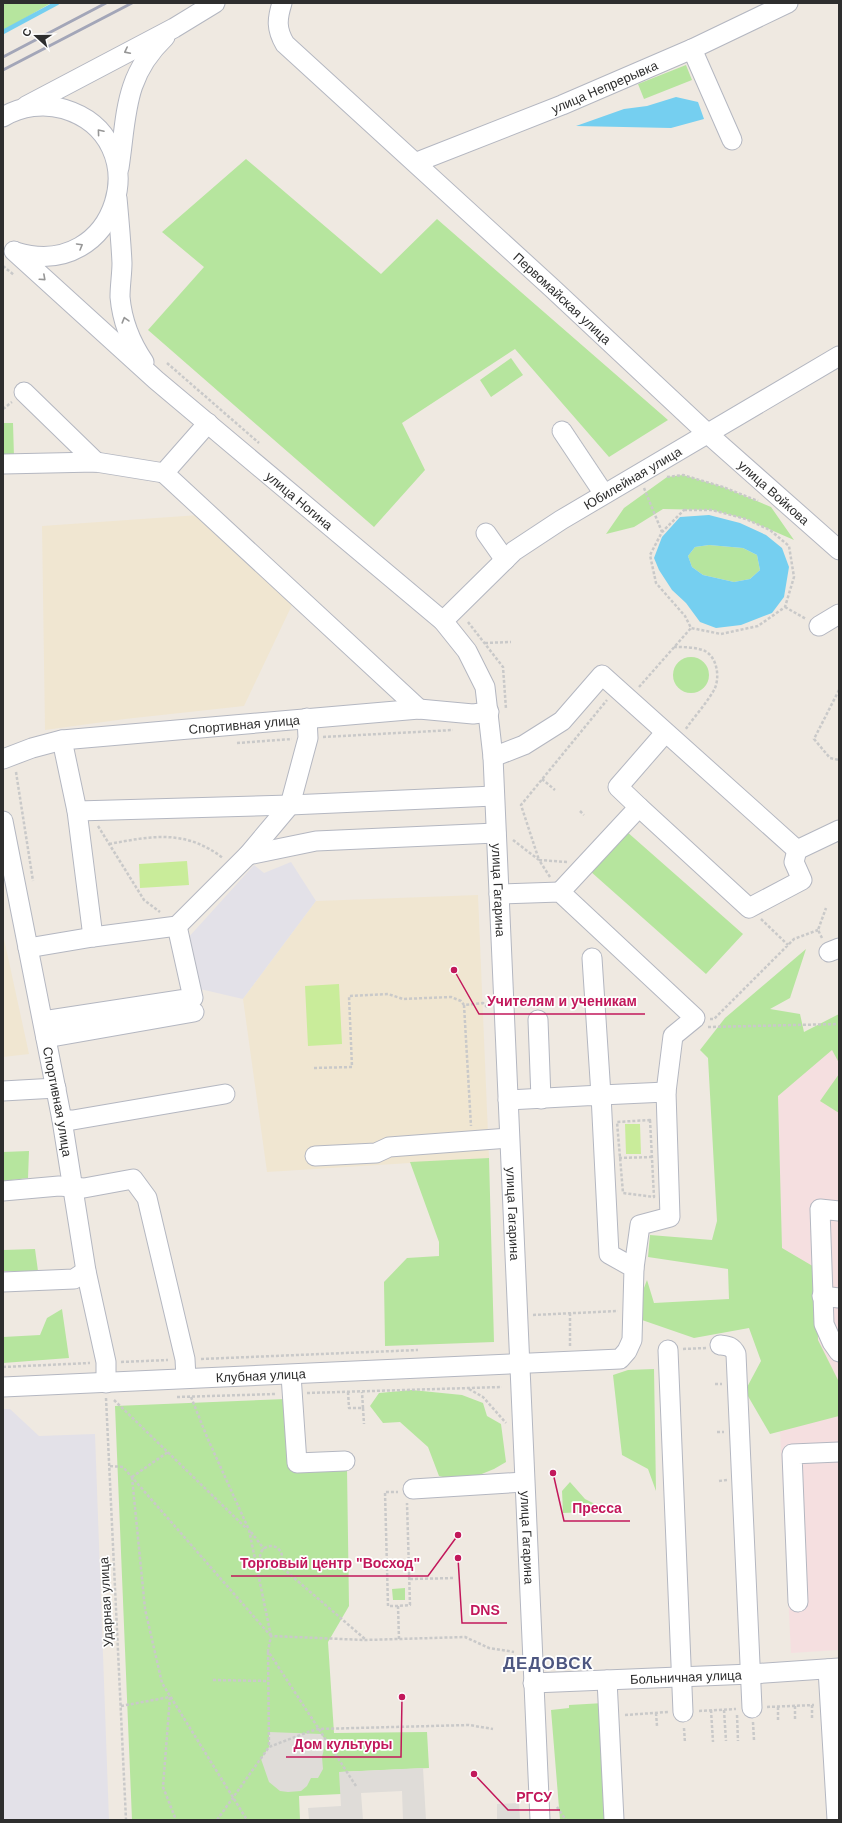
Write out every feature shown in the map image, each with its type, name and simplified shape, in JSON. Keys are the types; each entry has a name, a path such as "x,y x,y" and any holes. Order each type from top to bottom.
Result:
{"street":[{"path":"11,113 174,28 215,3"},
{"name":"Первомайская улица","path":"282,3 277,23 279,34 285,44 417,162 708,434"},
{"name":"улица Непрерывка","path":"417,162 562,105 692,49 788,3"},
{"path":"9,249 27,255 46,257 66,253 78,248 99,232 113,210 116,197 126,110 133,81 147,56 174,28"},
{"path":"692,49 732,140"},
{"path":"11,113 45,106 58,107 82,117 93,125 109,146 118,172"},
{"path":"116,197 120,228 122,265 120,296 124,315 130,336 156,380"},
{"name":"улица Ногина","path":"9,249 156,380 443,621"},
{"name":"Юбилейная улица","path":"443,621 514,551 604,494 643,485 708,434 839,356"},
{"path":"24,392 96,462"},
{"path":"164,473 208,424"},
{"path":"562,431 604,494"},
{"name":"улица Войкова","path":"708,434 839,550"},
{"path":"3,464 96,462 164,473 419,709"},
{"path":"486,533 505,560"},
{"path":"819,626 839,614"},
{"name":"улица Гагарина","path":"443,621 468,651 486,687 493,757 494,796 504,836 499,894 540,1820"},
{"path":"493,757 524,745 562,721 602,675 670,738 797,850"},
{"name":"Спортивная улица","path":"3,759 32,748 62,740 419,709 473,714 489,712"},
{"path":"28,948 93,937 177,926 248,855 290,805 308,738 307,718"},
{"path":"670,738 618,787 749,908 802,880 794,862 797,850"},
{"path":"62,740 82,811 93,937"},
{"path":"82,811 290,805 494,796"},
{"path":"499,894 556,886 639,807"},
{"name":"Спортивная улица","path":"3,821 62,1120 86,1271 106,1362 104,1393"},
{"path":"797,850 839,830"},
{"path":"248,855 316,841 504,836"},
{"path":"556,886 695,1018 673,1036 666,1092 670,1217 640,1225 634,1268 632,1310"},
{"path":"45,1029 193,998 177,926"},
{"path":"592,958 601,1095 612,1158 609,1254 634,1268"},
{"path":"45,1029 194,1012"},
{"path":"538,1020 542,1099"},
{"path":"3,1092 56,1088"},
{"path":"508,1100 666,1092"},
{"path":"62,1120 74,1120 225,1094"},
{"path":"315,1156 376,1153 389,1147 509,1138"},
{"path":"3,1191 59,1186 84,1188 133,1178 147,1198 185,1359 186,1378"},
{"path":"839,1211 820,1209 831,1297 824,1324 832,1342 839,1352"},
{"path":"3,1282 74,1280 86,1271"},
{"name":"Клубная улица","path":"3,1387 104,1393 186,1378 291,1375 620,1359 627,1351 632,1340 632,1310"},
{"path":"720,1345 733,1348 736,1354 752,1708"},
{"path":"668,1350 683,1712"},
{"path":"291,1375 297,1463 345,1461"},
{"path":"798,1602 792,1454 839,1452"},
{"path":"407,1493 524,1482"},
{"path":"833,1669 830,1704 837,1820"},
{"name":"Больничная улица","path":"533,1683 833,1669"},
{"path":"607,1680 614,1820"}],"path":[{"path":"661,480 667,477 683,475 723,487 764,504"},
{"path":"643,485 662,532"},
{"path":"684,510 712,510 746,519 770,530 789,546 794,577 785,607 758,626 721,634 691,628 685,616 656,583 650,555 662,532 684,510"},
{"path":"785,607 819,626"},
{"path":"628,699 691,628"},
{"path":"485,643 511,642"},
{"path":"670,738 714,688 718,675 713,660 706,652 686,647 674,647"},
{"path":"839,690 814,740 830,758 839,760"},
{"path":"556,886 539,860 521,805 610,697"},
{"path":"542,779 555,790"},
{"path":"82,811 109,844 144,900 177,926"},
{"path":"580,811 584,815"},
{"path":"109,844 154,836 186,839 213,851 235,868"},
{"path":"504,836 539,860 569,862"},
{"path":"749,908 788,945"},
{"path":"695,1018 714,1020 788,945 794,940 818,930 826,908"},
{"path":"818,930 834,950"},
{"path":"314,1068 352,1067 349,996 388,994 403,999 450,998 461,1001 464,1005 472,1141"},
{"path":"464,1005 483,1003 488,1007"},
{"path":"695,1018 709,1028 839,1024"},
{"path":"650,1120 652,1157 654,1197 623,1193 612,1158 617,1122 650,1120"},
{"path":"612,1158 657,1156"},
{"path":"533,1315 632,1310"},
{"path":"570,1313 571,1361"},
{"path":"668,1350 710,1348 720,1345"},
{"path":"3,1367 422,1350"},
{"path":"176,1397 502,1387"},
{"path":"468,1388 483,1398 506,1423"},
{"path":"348,1392 349,1408 363,1408"},
{"path":"362,1392 364,1424"},
{"path":"104,1393 114,1400 249,1530 264,1549"},
{"name":"Ударная улица","path":"104,1393 110,1466 126,1820"},
{"path":"191,1396 207,1437 249,1530 271,1636 268,1652 269,1747"},
{"path":"114,1400 122,1400"},
{"path":"132,1477 168,1452"},
{"path":"110,1466 123,1467 271,1636 365,1640 465,1637 489,1648 514,1652"},
{"path":"132,1477 145,1609 162,1683 233,1800 247,1820"},
{"path":"385,1492 407,1493 410,1579 410,1605 388,1606 385,1492"},
{"path":"271,1546 281,1551 282,1558 279,1566 268,1568 262,1563 260,1556 264,1549 271,1546"},
{"path":"279,1566 365,1640"},
{"path":"410,1579 455,1578"},
{"path":"398,1606 399,1639"},
{"path":"268,1652 356,1786"},
{"path":"213,1680 268,1681"},
{"path":"121,1706 170,1697"},
{"path":"170,1697 163,1787 176,1820"},
{"path":"752,1708 830,1704"},
{"path":"812,1705 812,1720"},
{"path":"795,1706 795,1721"},
{"path":"778,1707 778,1721"},
{"path":"609,1716 737,1709 738,1741"},
{"path":"711,1710 713,1742"},
{"path":"724,1710 726,1741"},
{"path":"656,1713 657,1726"},
{"path":"217,1820 233,1800 269,1747 318,1728 469,1725 493,1729"},
{"path":"556,1806 566,1820"}],"shaded area":[{"path":"199,515 292,605 244,706 125,719 45,730 42,526"},
{"path":"291,862 316,901 243,999 200,989 187,939 254,865 264,873"},
{"path":"478,895 489,1158 267,1172 243,999 316,901"},
{"path":"3,934 29,1054 3,1057"},
{"path":"839,1037 839,1650 791,1653 762,1068"},
{"path":"3,1409 10,1409 39,1436 95,1434 109,1820 3,1820"},
{"path":"269,1732 321,1734 326,1741 322,1757 323,1769 318,1778 311,1778 307,1786 301,1791 280,1791 269,1782 261,1759 269,1747"},
{"path":"423,1768 426,1820 403,1820 402,1791 361,1793 363,1820 309,1820 308,1808 341,1806 339,1772"},
{"path":"519,1803 520,1820 497,1820 497,1804"}],"green space":[{"path":"3,3 51,3 3,31"},
{"path":"686,65 692,80 644,99 638,84"},
{"path":"246,159 381,274 437,219 668,420 609,457 515,349 402,423 425,470 374,527 148,330 204,267 162,232"},
{"path":"511,358 523,375 491,397 480,380"},
{"path":"3,423 13,423 14,457 3,457"},
{"path":"683,475 723,487 771,507 794,540 746,519 712,510 663,509 634,527 606,534 624,508 667,477"},
{"path":"709,545 743,548 757,555 760,570 750,579 734,582 703,575 692,567 688,556 695,547"},
{"path":"695,657 704,662 708,668 708,682 704,688 695,693 687,693 678,688 674,682 673,671 678,662 684,658"},
{"path":"626,831 743,934 706,974 590,871"},
{"path":"187,861 189,885 140,888 139,864"},
{"path":"806,949 790,998 770,1009 800,1014 804,1032 839,1014 839,1063 832,1050 778,1096 782,1248 816,1268 818,1340 839,1382 839,1416 770,1434 745,1391 761,1361 749,1328 694,1338 642,1320 639,1301 647,1280 654,1303 729,1299 728,1269 648,1257 650,1235 712,1240 717,1221 708,1058 700,1050 725,1018"},
{"path":"339,984 342,1044 308,1046 305,986"},
{"path":"839,1074 839,1113 820,1101"},
{"path":"625,1124 640,1124 641,1154 626,1154"},
{"path":"29,1151 28,1178 3,1181 3,1152"},
{"path":"489,1158 494,1342 385,1346 384,1282 407,1258 439,1256 439,1242 410,1162"},
{"path":"35,1249 38,1271 3,1271 3,1250"},
{"path":"62,1309 69,1358 3,1363 3,1337 40,1335 47,1318"},
{"path":"654,1369 656,1491 648,1469 622,1455 613,1375 628,1370"},
{"path":"412,1390 462,1395 483,1403 487,1416 501,1424 506,1462 494,1469 462,1482 439,1476 428,1447 400,1422 383,1423 370,1406 379,1393"},
{"path":"286,1399 290,1470 347,1468 349,1606 328,1642 334,1733 427,1732 429,1768 340,1772 341,1794 299,1796 300,1820 132,1820 115,1406"},
{"path":"570,1482 585,1499 609,1511 563,1513 562,1491"},
{"path":"405,1588 405,1600 393,1600 392,1589"},
{"path":"604,1703 610,1820 560,1820 551,1710 569,1708 569,1705"}],"water":[{"path":"676,97 698,102 704,119 671,128 576,126 624,109 647,106"},
{"path":"709,515 740,523 766,535 782,548 789,567 784,597 772,613 741,625 716,628 700,622 686,603 672,590 659,570 654,558 662,537 680,517","holes":["709,545 743,548 757,555 760,570 750,579 734,582 703,575 692,567 688,556 695,547"]}],"waterway":[{"path":"3,32 57,3"}],"railway":[{"path":"3,57 106,3"},
{"path":"3,70 132,3"}],"place":[{"name":"Учителям и ученикам","path":"454,970"},
{"name":"Пресса","path":"553,1473"},
{"name":"Торговый центр \"Восход\"","path":"458,1535"},
{"name":"DNS","path":"458,1558"},
{"name":"Дом культуры","path":"402,1697"},
{"name":"РГСУ","path":"474,1774"}],"district":[{"name":"ДЕДОВСК","path":"548,1663"}]}
